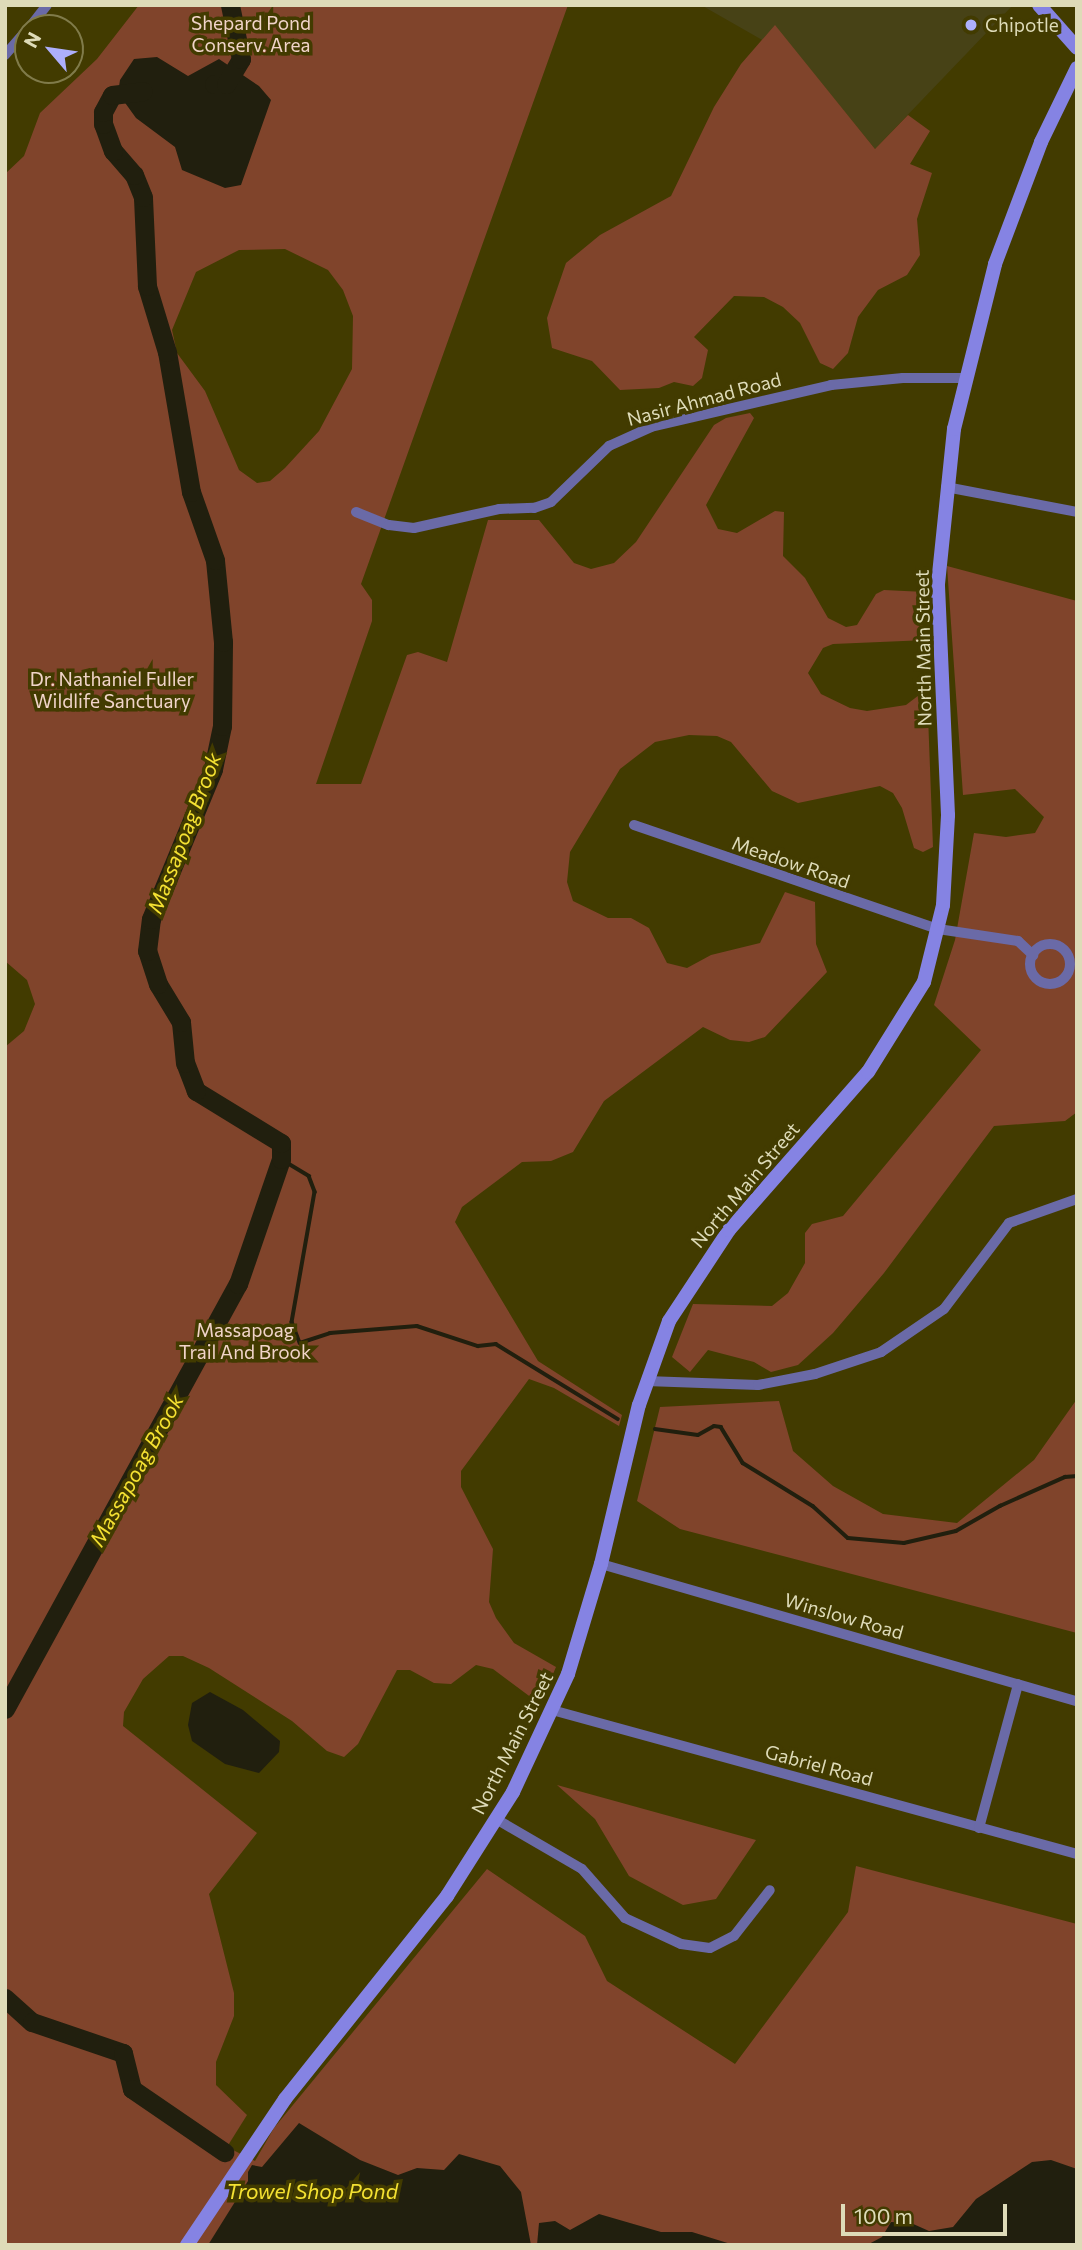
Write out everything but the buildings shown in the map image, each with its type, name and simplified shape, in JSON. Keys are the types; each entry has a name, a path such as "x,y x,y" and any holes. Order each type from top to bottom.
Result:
{"main road":[{"path":"1039,5 1077,48"},
{"name":"North Main Street","path":"187,2245 285,2099 447,1896 496,1819 568,1674 601,1564 646,1381 669,1321 694,1277 729,1230 868,1072 912,1008 938,929 948,815 938,624 946,487 964,378 995,264 1041,142 1077,68"}],"street":[{"name":"Nasir Ahmad Road","path":"356,512 410,528 488,510 534,508 551,502 610,446 651,427 831,385 903,377 964,378"},
{"path":"946,487 1077,512"},
{"name":"Meadow Road","path":"634,825 938,929 1018,941 1033,955"},
{"path":"646,1381 758,1385 805,1376 881,1352 944,1308 1009,1223 1077,1199"},
{"name":"Winslow Road","path":"601,1564 1077,1701"},
{"path":"979,1828 1018,1684"},
{"name":"Gabriel Road","path":"552,1710 1077,1854"},
{"path":"496,1819 582,1869 600,1895 625,1917 681,1944 710,1948 734,1936 769,1890"}],"shaded area":[{"path":"701,5 1013,5 875,149 775,26 764,41"}],"green space":[{"path":"139,5 568,5 361,584 372,600 372,621 316,784 361,784 407,655 418,652 447,662 488,520 539,520 574,563 591,569 614,563 636,542 714,425 726,418 750,413 754,418 706,505 718,529 737,533 775,511 784,512 783,556 805,578 828,618 846,627 857,625 876,594 884,590 925,592 927,640 833,644 823,648 808,673 821,694 850,708 867,711 906,705 927,689 933,847 923,852 914,848 902,808 893,793 880,786 798,803 772,791 731,742 717,736 689,735 655,742 620,769 570,852 567,882 573,901 608,918 631,918 649,928 667,963 687,968 711,955 760,943 785,892 815,902 816,944 827,972 765,1037 749,1042 730,1040 703,1027 604,1101 573,1152 551,1161 522,1162 462,1207 455,1222 538,1361 622,1415 619,1426 554,1388 529,1379 461,1471 461,1487 493,1549 489,1602 496,1618 514,1643 556,1667 540,1704 493,1669 476,1665 451,1684 434,1683 410,1670 397,1670 358,1744 344,1757 327,1751 292,1721 209,1668 183,1656 169,1656 143,1679 124,1712 123,1726 257,1833 209,1894 234,1993 234,2016 216,2062 216,2085 247,2115 227,2147 255,2161 274,2128 487,1869 585,1936 607,1981 735,2064 848,1912 856,1866 1077,1924 1077,2245 5,2245 5,1047 24,1031 35,1004 27,980 5,961 5,174 24,156 40,113 71,84 84,84 84,71 97,59","holes":["285,249 328,270 343,290 353,316 352,369 319,431 270,481 257,483 239,470 205,391 177,353 172,330 196,272 239,250"]},
{"path":"775,25 875,149 908,115 930,131 910,164 932,173 917,219 920,255 907,275 878,290 858,317 848,353 833,369 820,363 800,323 783,307 764,297 734,296 694,337 708,350 702,378 693,386 674,382 659,388 620,390 592,361 552,348 547,318 566,263 600,235 671,196 714,107 741,64"},
{"path":"947,566 1077,601 1077,1112 1065,1121 994,1126 884,1273 833,1333 798,1365 771,1372 754,1362 708,1350 690,1372 672,1357 693,1304 772,1306 788,1293 805,1263 805,1233 812,1224 843,1216 981,1050 934,1005 955,940 974,833 1006,837 1035,833 1044,817 1015,789 963,795"},
{"path":"1077,1399 1077,1633 680,1529 637,1501 660,1407 779,1401 793,1451 833,1486 883,1514 957,1523 1034,1460"},
{"path":"557,1785 756,1840 716,1899 683,1905 629,1876 595,1819"}],"water":[{"path":"157,57 188,76 219,59 259,86 271,100 241,185 225,188 182,170 175,147 136,118 118,93 120,80 134,59"},
{"path":"210,1692 243,1710 280,1741 279,1752 259,1773 225,1764 192,1741 188,1725 192,1703"},
{"name":"Trowel Shop Pond","path":"299,2123 360,2160 398,2175 417,2168 444,2170 459,2154 500,2166 521,2192 531,2245 208,2245 248,2181 248,2172 252,2165 262,2167"},
{"path":"1051,2160 1077,2169 1077,2245 867,2245 882,2237 891,2222 911,2223 929,2231 953,2227 976,2199 1032,2162"},
{"path":"599,2214 661,2232 692,2232 734,2245 537,2245 539,2223 555,2221 570,2230"}],"waterway":[{"name":"Massapoag Brook","path":"214,84 226,84 241,59 230,5"},
{"name":"Massapoag Brook","path":"5,1709 238,1284 281,1159 281,1143 196,1091 185,1063 181,1022 158,984 147,951 151,919 213,769 222,726 223,642 215,560 191,492 167,352 147,286 143,197 134,175 113,151 103,124 103,112 112,95 143,91"},
{"path":"281,1159 309,1176 315,1192 292,1322 300,1343 330,1333 417,1326 478,1346 496,1344 618,1419"},
{"path":"655,1429 698,1435 714,1426 721,1427 743,1463 813,1506 848,1538 904,1543 956,1531 1000,1506 1065,1477 1077,1476"},
{"name":"Massapoag Brook","path":"5,1998 32,2022 123,2053 132,2089 224,2152"}],"place":[{"name":"Chipotle","path":"971,25"}],"park label":[{"name":"Shepard Pond Conserv. Area","path":"251,34"},
{"name":"Dr. Nathaniel Fuller Wildlife Sanctuary","path":"112,690"},
{"name":"Massapoag Trail And Brook","path":"245,1341"}]}
